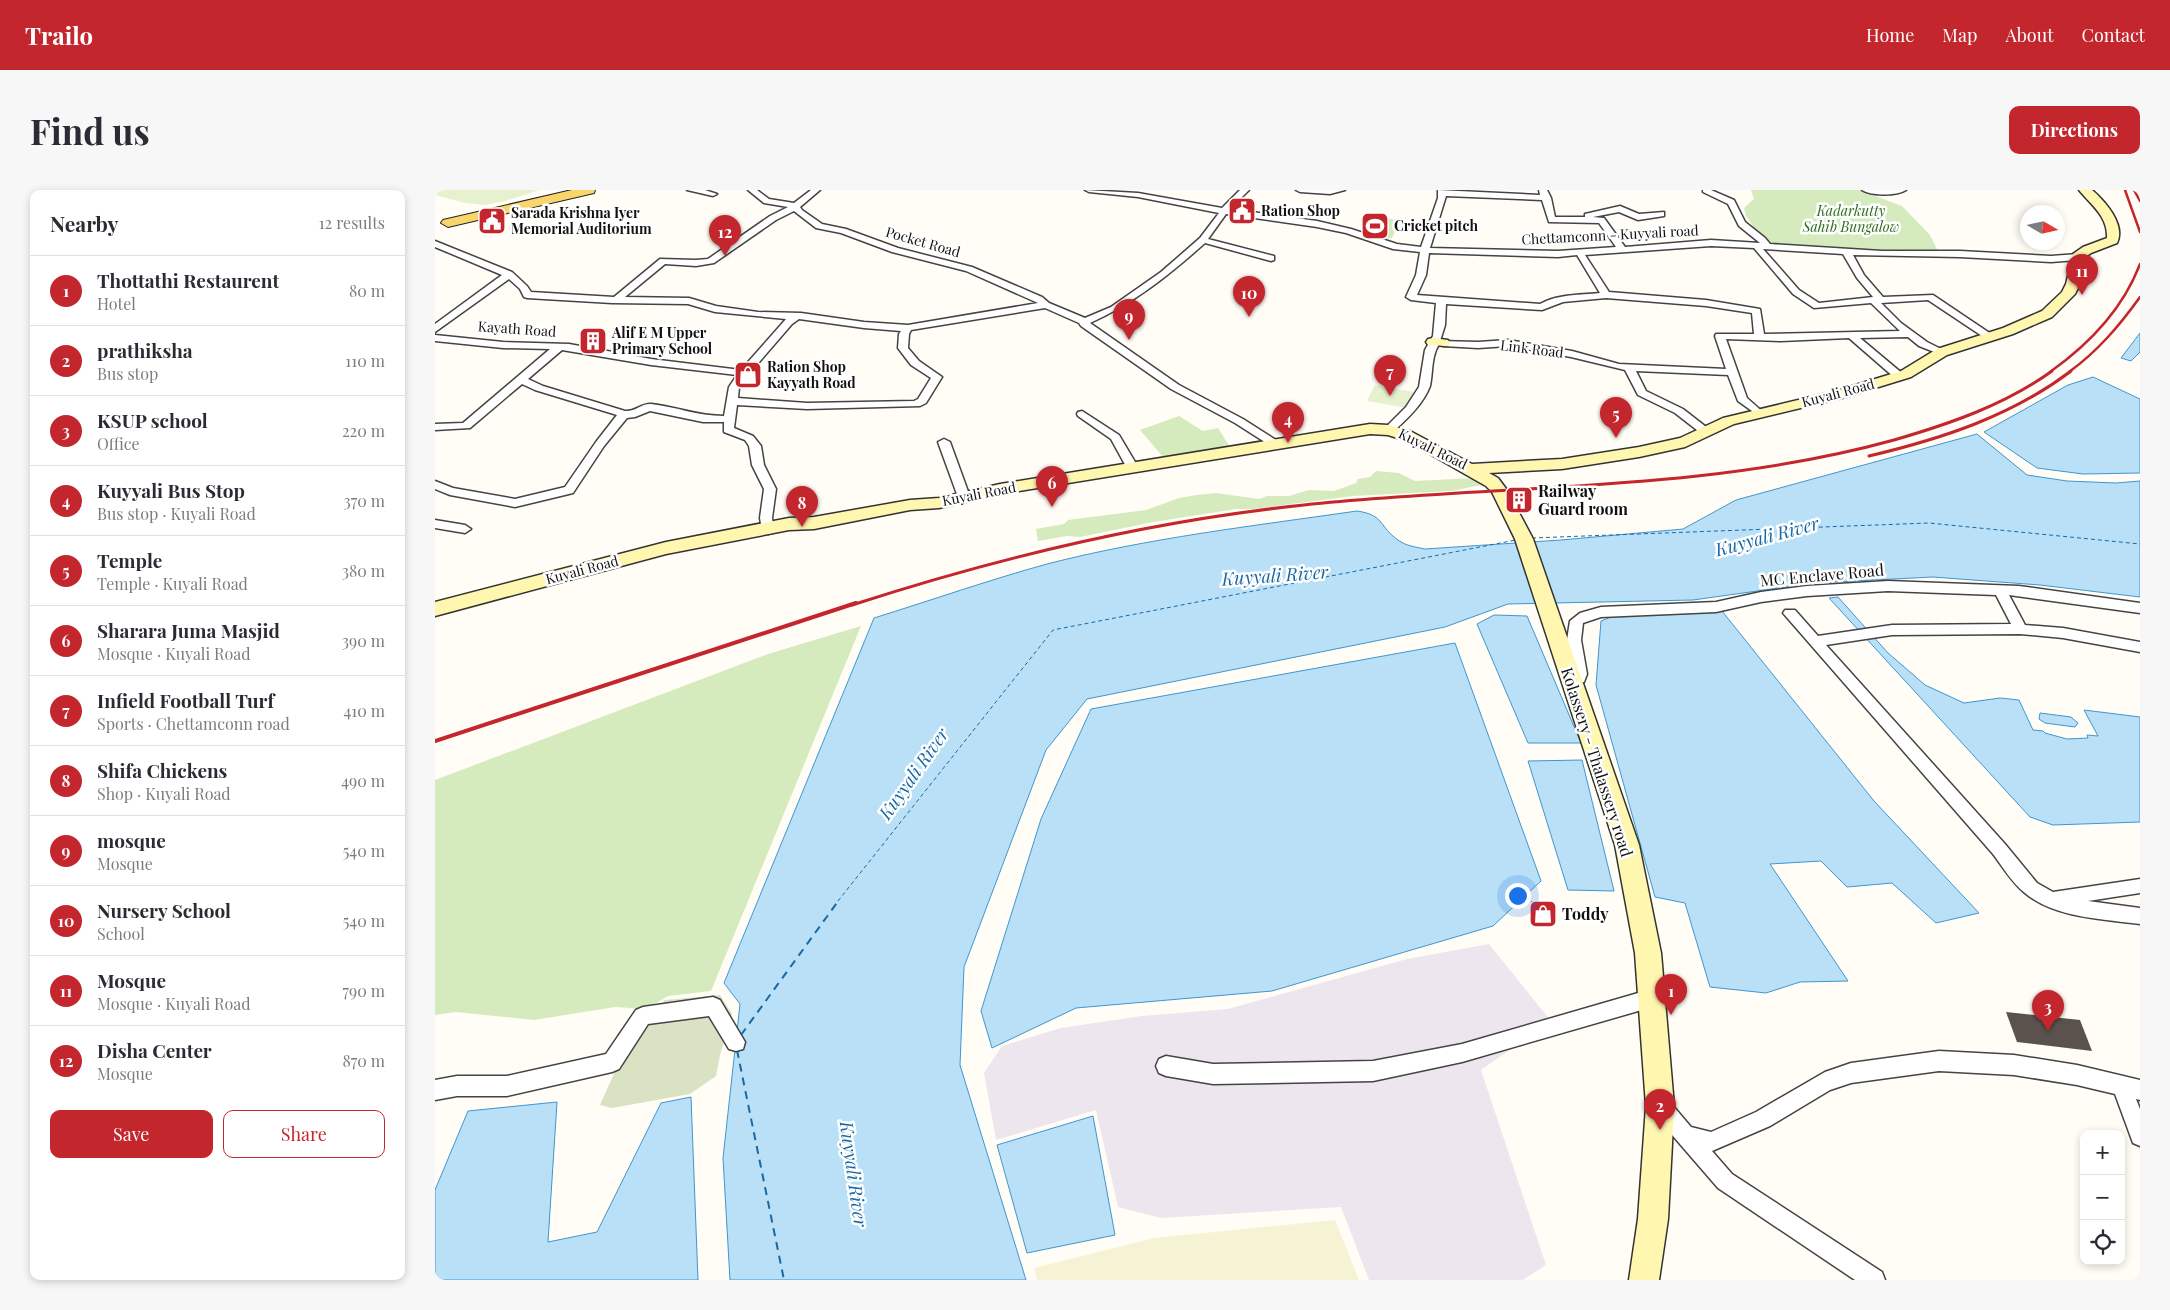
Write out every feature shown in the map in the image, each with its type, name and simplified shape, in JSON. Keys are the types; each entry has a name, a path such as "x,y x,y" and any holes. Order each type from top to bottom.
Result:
{"main road":[{"path":"440,221 483,215 589,190"},
{"path":"2078,257 2087,250 2113,240 2114,236 2107,217 2085,190"},
{"name":"Kuyali Road","path":"435,609 666,548 768,530 789,524 814,523 910,505 939,503 1132,467 1370,429 1390,428 1420,440 1459,465 1471,469 1562,464 1605,458 1685,442 1729,421 1841,394 1899,376 1925,364 1942,352 2029,323 2047,314 2067,294 2073,284 2078,257"},
{"name":"Kolassery - Thalassery road","path":"1471,469 1492,482 1499,490 1524,539 1627,845 1648,953 1660,1106 1653,1219 1644,1280"}],"street":[{"path":"691,190 713,194"},
{"path":"752,190 767,201 796,206"},
{"path":"617,299 663,261 696,263 711,261 773,218 796,206 816,190"},
{"name":"Chettamconn - Kuyyali road","path":"1089,190 1138,195 1224,211 1317,224 1348,231 1388,245 1425,250 1512,254 1579,252 1704,243 1762,245 1883,254 1960,254 2045,259 2078,257"},
{"path":"1085,322 1114,309 1149,286 1203,240 1224,211 1245,190"},
{"path":"1300,190 1330,192 1341,190"},
{"path":"1707,190 1707,192 1731,202 1741,222 1756,237 1762,239 1762,245 1759,250 1796,292 1817,306 1856,301 1930,297 1989,336"},
{"path":"1866,190 1879,192 1902,190"},
{"path":"1622,249 1601,220 1552,220 1545,194 1502,198 1443,191 1425,250 1421,275 1411,297 1441,301 1542,307 1563,299 1606,295 1707,303 1757,311 1759,337"},
{"name":"Pocket Road","path":"796,206 798,211 819,226 843,231 906,254 969,269 1039,300 1046,306 1085,322 1090,329 1134,357 1175,387 1239,421 1275,444"},
{"path":"1575,220 1620,210 1638,217 1661,214"},
{"path":"1203,240 1271,258"},
{"path":"435,244 509,274 524,288 527,295 689,301 715,309 758,315 801,316 885,327 908,328 1046,306"},
{"path":"1846,251 1860,276 1877,300 1923,344 1942,352"},
{"path":"1579,252 1606,295"},
{"path":"435,329 509,274"},
{"path":"1390,428 1410,409 1424,387 1425,372 1438,343 1441,301"},
{"path":"768,530 766,518 770,489 758,465 752,441 744,435 728,430 729,419 734,387 744,373 796,317"},
{"path":"733,401 807,406 887,403 916,404 922,402 937,377 915,363 903,348 904,334 908,328"},
{"path":"1759,413 1742,399 1720,336 1911,334"},
{"path":"1851,336 1899,376"},
{"name":"Kayath Road","path":"435,338 578,348 651,362 744,373"},
{"name":"Link Road","path":"1438,343 1478,345 1508,343 1572,354 1609,366 1732,372"},
{"path":"435,427 466,426 559,347"},
{"path":"1629,368 1642,393 1679,411 1706,432"},
{"path":"519,380 624,414 631,415 649,407 703,419 729,419"},
{"path":"435,485 450,491 515,504 569,490 600,444 624,414"},
{"path":"1082,414 1115,437 1132,467"},
{"path":"944,442 964,497"},
{"path":"435,524 465,529"},
{"name":"MC Enclave Road","path":"1570,678 1579,678 1580,674 1573,640 1577,621 1585,616 1601,612 1715,607 1761,597 1888,586 2000,590 2140,608"},
{"path":"2000,590 2020,629"},
{"path":"1790,613 1999,849 2032,889 2051,899 2085,908 2140,916"},
{"path":"1816,641 1892,630 2020,629 2063,633 2140,647"},
{"path":"2051,899 2140,886"},
{"path":"1166,1066 1213,1074 1373,1071 1462,1053 1652,998"},
{"path":"435,1090 457,1086 507,1086 612,1062 643,1016 713,1006 736,1042"},
{"path":"1685,1136 1711,1142 1726,1137 1763,1119 1825,1082 1851,1073 1939,1061 2014,1065 2077,1075 2131,1088 2140,1136"},
{"path":"1660,1106 1725,1181 1875,1280"}],"shaded area":[{"path":"1489,944 1551,1021 1481,1070 1546,1265 1523,1280 1369,1280 1341,1207 1161,1218 1118,1207 1096,1110 996,1140 984,1073 1002,1046 1061,1028 1142,1016 1228,1009 1407,959"},
{"path":"1335,1220 1359,1280 1037,1280 1034,1268 1154,1238"}],"green space":[{"path":"435,190 539,190 506,201 484,205 465,203 435,195"},
{"name":"Kadarkutty Sahib Bungalow","path":"1751,190 1859,190 1902,206 1930,235 1937,249 1932,251 1883,252 1773,244 1766,241 1757,232 1746,216 1744,208 1754,199"},
{"path":"1372,217 1400,220 1392,238 1383,239 1366,234"},
{"path":"1375,385 1414,392 1407,408 1367,401"},
{"path":"1179,416 1203,431 1218,428 1230,447 1163,457 1140,430"},
{"path":"1376,471 1399,473 1415,481 1474,478 1481,485 1452,491 1353,496 1252,509 1236,509 1153,522 1080,537 1067,536 1038,541 1036,529 1064,524 1068,520 1146,510 1179,498 1197,495 1216,493 1259,499 1267,496 1289,496 1309,490 1334,491 1356,483 1358,479 1370,477"},
{"path":"861,626 711,991 668,996 646,1009 615,1007 534,1020 456,1012 435,1015 435,780 768,654"},
{"path":"720,995 732,1014 716,1076 690,1094 612,1108 600,1105 626,1047 665,1000"}],"water":[{"path":"2140,333 2140,352 2131,361 2121,358"},
{"path":"2093,377 2140,399 2140,473 2083,474 2037,468 1984,432 2068,385"},
{"name":"Kuyyali River","path":"1977,434 2027,475 2067,481 2116,483 2140,481 2140,597 2040,585 1933,577 1815,583 1693,600 1508,604 1445,627 1087,699 1046,750 964,967 960,1065 1026,1280 730,1280 723,1158 740,1004 724,983 874,618 1025,570 1085,555 1201,533 1357,511 1373,515 1401,542 1425,549 1561,540 1683,529 1736,500"},
{"path":"1838,597 1888,653 1925,685 1964,703 2000,698 2019,700 2033,730 2043,731 2067,739 2088,738 2087,735 2098,736 2084,710 2140,717 2140,822 2053,825 2030,817 1829,598"},
{"path":"1722,611 1874,801 1979,913 1936,923 1892,883 1847,887 1821,861 1770,864 1848,981 1800,982 1766,993 1710,987 1685,903 1655,897 1596,685 1601,621 1613,616"},
{"path":"1494,615 1527,616 1581,743 1528,743 1477,624"},
{"path":"1455,643 1541,881 1493,926 1272,991 1076,1008 992,1048 981,1011 1041,819 1091,709"},
{"path":"2040,713 2071,717 2078,723 2075,727 2045,723 2039,719"},
{"path":"1582,760 1614,891 1568,890 1528,761"},
{"path":"691,1097 698,1280 435,1280 435,1190 468,1111 557,1102 548,1242 597,1232 661,1103"},
{"path":"1093,1116 1115,1235 1027,1253 997,1145"}],"building":[{"name":"Alif E M Upper Primary School","path":"593,334 606,337 596,346 581,344"},
{"name":"Toddy","path":"1531,901 1555,906 1555,926 1530,922"},
{"path":"2006,1012 2080,1020 2092,1051 2017,1042"}],"ferry route":[{"path":"1532,538 1929,523 2140,544"},
{"path":"838,901 1053,630 1516,540"},
{"path":"741,1035 839,900"},
{"path":"737,1050 784,1280"}],"railway":[{"path":"2125,190 2140,232"},
{"path":"2134,190 2140,201"},
{"path":"2050,372 2078,350 2103,325 2124,296 2140,264"},
{"path":"2069,372 2107,338 2140,297"},
{"path":"852,605 1019,556 1132,531 1246,512 1378,498 1675,478 1749,470 1822,457 1894,440 1956,420 1996,404 2052,371"},
{"path":"1869,456 1923,442 1975,424 2025,401 2071,371"},
{"path":"435,741 856,603"}],"place":[{"name":"Ration Shop","path":"1242,211"},
{"name":"Sarada Krishna Iyer Memorial Auditorium","path":"492,221"},
{"name":"Cricket pitch","path":"1375,226"},
{"name":"Disha Center","path":"725,256"},
{"name":"Mosque","path":"2082,295"},
{"name":"Nursery School","path":"1249,317"},
{"name":"mosque","path":"1129,340"},
{"name":"Alif E M Upper Primary School","path":"593,341"},
{"name":"Ration Shop Kayyath Road","path":"748,375"},
{"name":"Infield Football Turf","path":"1390,396"},
{"name":"Temple","path":"1616,438"},
{"name":"Kuyyali Bus Stop","path":"1288,443"},
{"name":"Railway Guard room","path":"1519,500"},
{"name":"Sharara Juma Masjid","path":"1052,507"},
{"name":"Shifa Chickens","path":"802,527"},
{"name":"Toddy","path":"1543,914"},
{"name":"Thottathi Restaurent","path":"1671,1015"},
{"name":"KSUP school","path":"2048,1031"},
{"name":"prathiksha","path":"1660,1130"}]}
